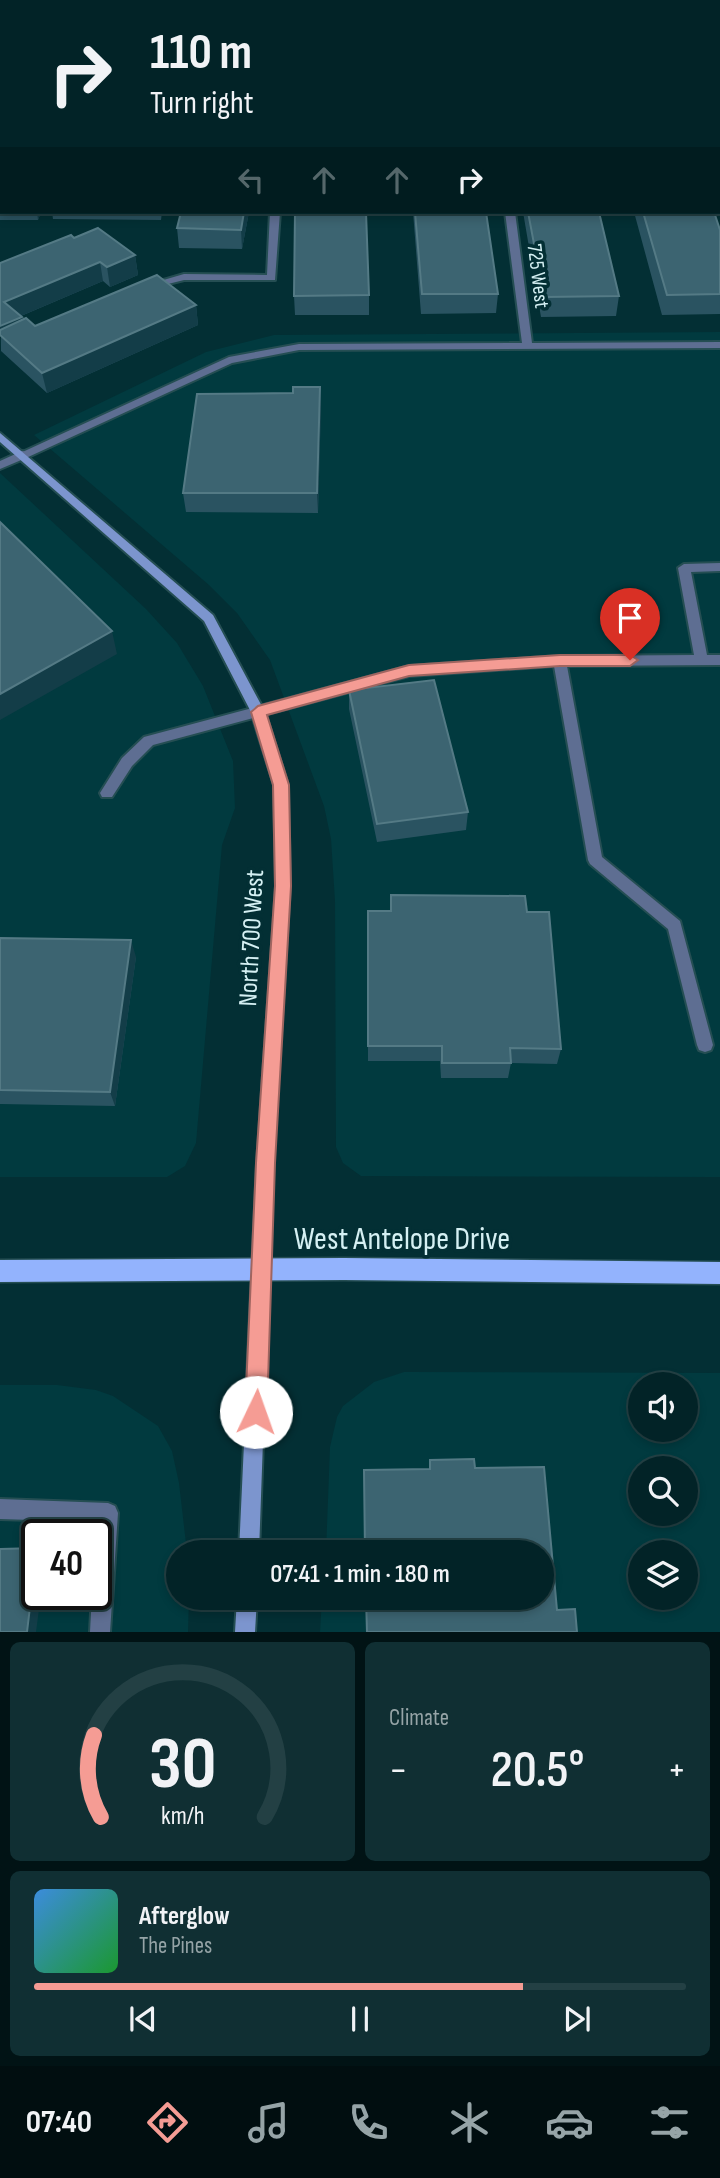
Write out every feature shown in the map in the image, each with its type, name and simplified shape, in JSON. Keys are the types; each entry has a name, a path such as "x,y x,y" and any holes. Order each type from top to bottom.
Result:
{"main road":[{"name":"West Antelope Drive","path":"0,1271 263,1269 720,1273"}],"street":[{"path":"137,291 173,278 272,278 275,214"},
{"name":"725 West","path":"510,214 527,345"},
{"path":"0,465 229,360 299,347 720,345"},
{"name":"North 700 West","path":"0,436 208,618 258,712 281,785 283,886 265,1163 263,1269 250,1540"},
{"path":"701,660 684,568 720,568"},
{"path":"107,793 127,762 149,741 409,671 560,661 720,660"},
{"path":"560,661 595,860 675,926 705,1045"},
{"path":"0,1509 108,1513 100,1632"},
{"path":"245,1632 246,1610"}],"shaded area":[{"path":"720,332 720,1177 361,1176 343,1163 336,1147 335,901 331,839 324,806 270,660 237,613 209,585 34,435 206,352 274,335"},
{"path":"0,473 146,609 177,643 203,686 233,761 235,808 222,845 196,1143 185,1166 167,1177 0,1177"},
{"path":"404,1372 628,1373 628,1442 698,1442 698,1373 720,1373 720,1632 320,1632 321,1610 554,1610 554,1540 326,1540 330,1447 337,1417 343,1406 374,1382"},
{"path":"0,1385 57,1385 96,1390 113,1396 158,1426 172,1451 186,1540 166,1540 166,1610 189,1610 188,1632 0,1632"}],"building":[{"path":"180,214 244,214 241,230 177,228"},
{"path":"295,214 366,214 369,295 294,296"},
{"path":"415,214 486,214 498,294 422,294"},
{"path":"528,214 599,214 619,296 544,297"},
{"path":"644,214 715,214 720,230 720,294 667,295"},
{"path":"98,228 135,255 107,267 100,262 4,302 22,317 0,326 0,263 71,235 74,238"},
{"path":"157,275 196,305 42,373 0,335 0,330 26,318 35,326"},
{"path":"293,387 320,387 317,493 183,493 197,394 293,393"},
{"path":"0,522 112,631 0,694"},
{"path":"434,680 468,812 377,824 349,690"},
{"path":"391,895 525,896 527,912 549,912 561,1049 510,1048 511,1063 442,1063 442,1046 368,1046 368,911 391,911"},
{"path":"0,938 131,940 110,1092 0,1090"},
{"path":"474,1459 475,1468 544,1467 551,1540 365,1540 364,1470 430,1469 430,1460"},
{"path":"21,1548 21,1610 30,1610 27,1632 0,1632 0,1549"},
{"path":"554,1577 557,1610 575,1609 577,1632 367,1632 366,1610 554,1610"}],"route":[{"path":"256,1412 265,1163 283,886 281,785 270,740 258,712 409,671 560,661 630,660"}]}
